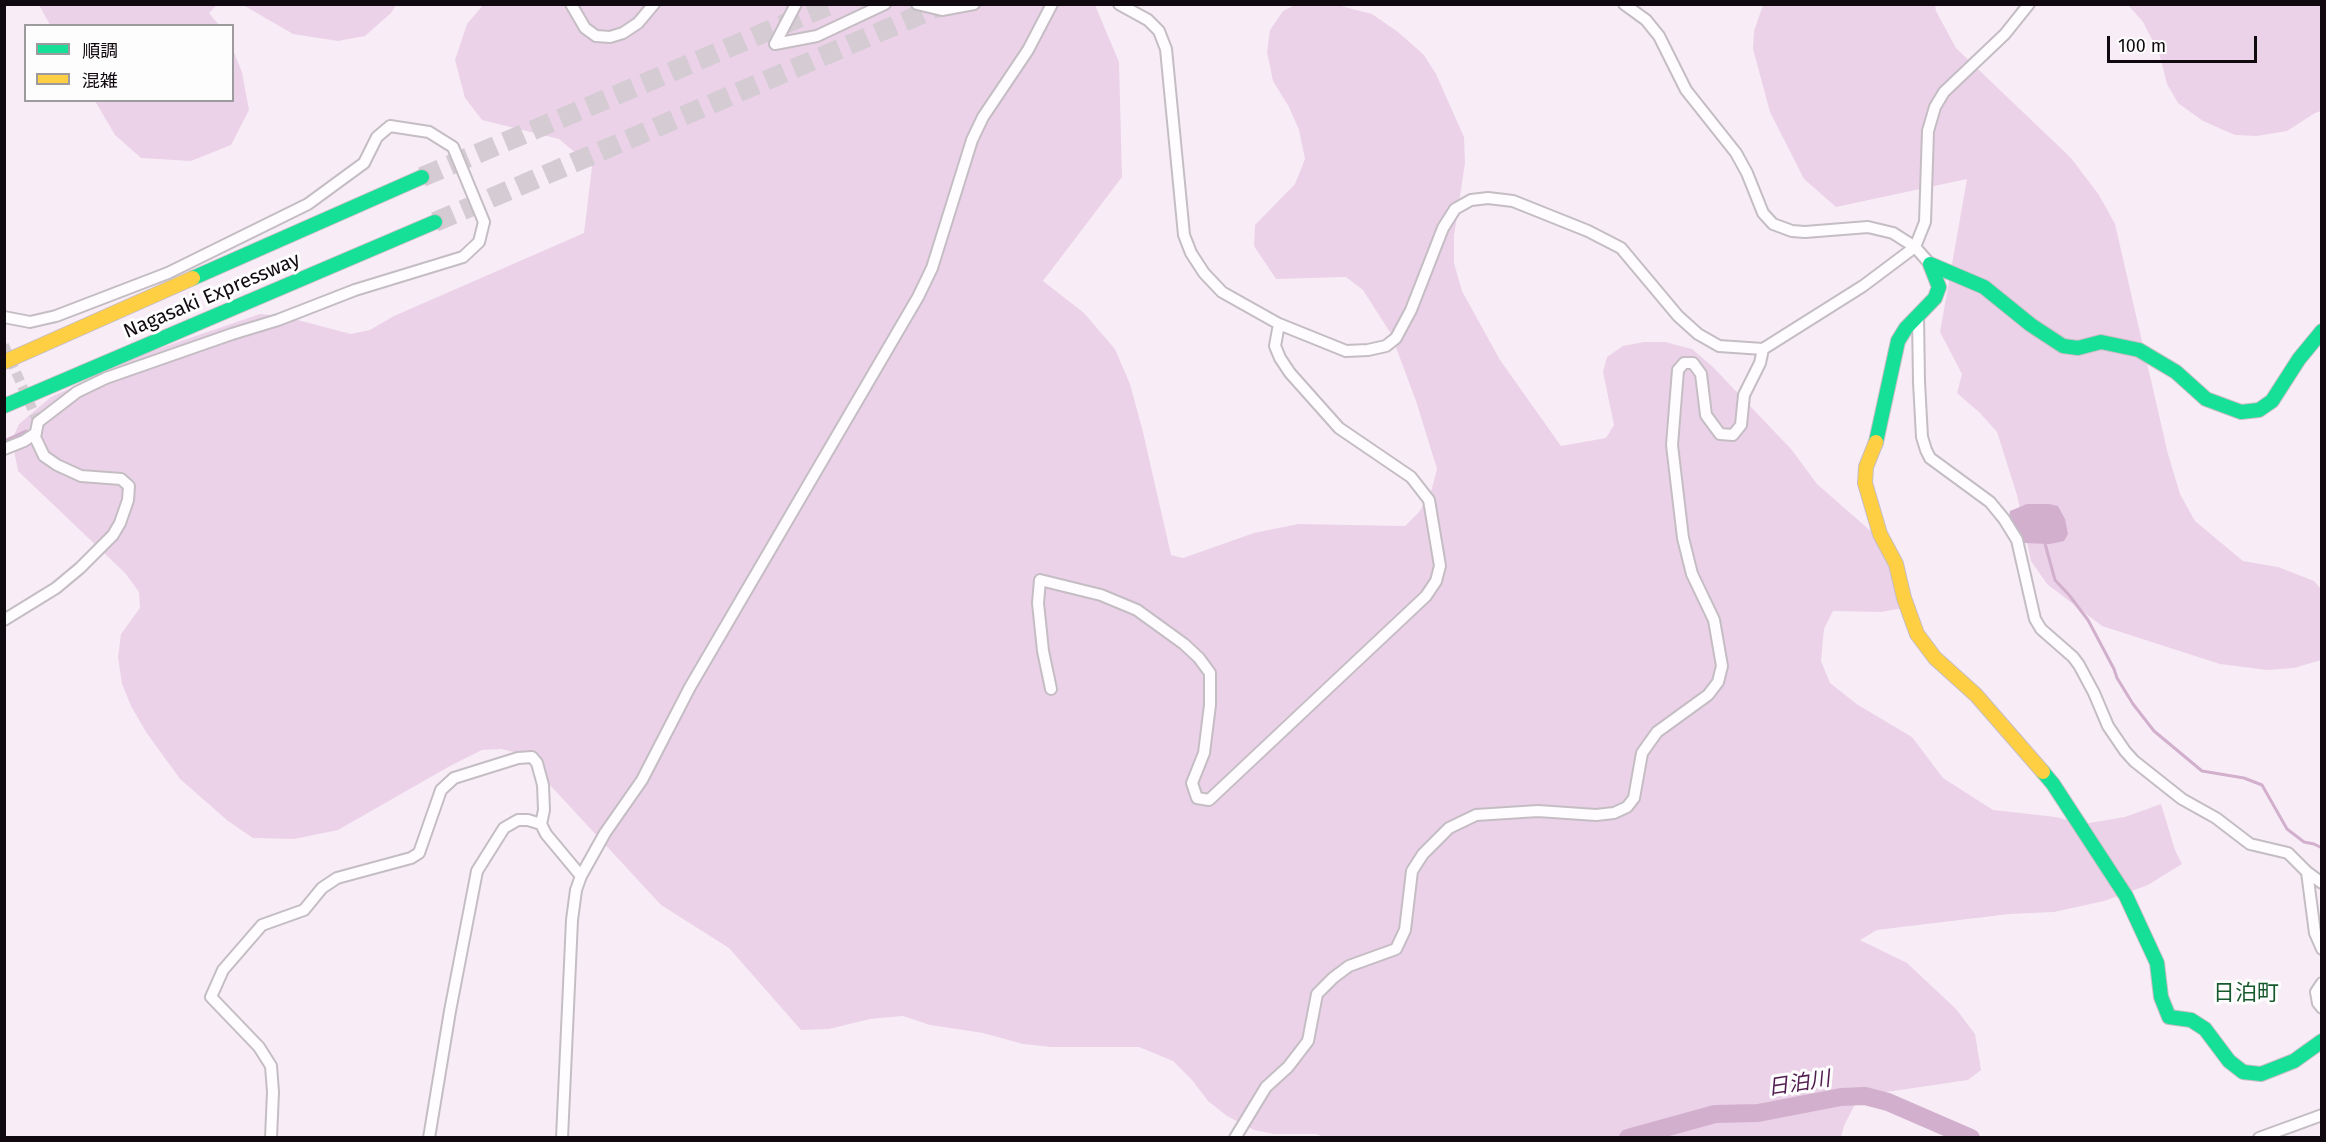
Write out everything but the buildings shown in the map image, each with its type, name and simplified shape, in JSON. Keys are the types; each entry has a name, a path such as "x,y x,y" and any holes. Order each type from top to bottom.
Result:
{"main road":[{"name":"Nagasaki Expressway","path":"4,362 422,177"},
{"name":"Nagasaki Expressway","path":"4,406 435,222"},
{"path":"1930,264 1939,287 1935,298 1898,341 1879,435 1866,467 1865,483 1880,534 1896,564 1904,597 1917,634 1935,658 1976,695 2053,784 2126,896 2157,963 2161,997 2169,1017 2191,1020 2205,1029 2229,1061 2243,1072 2261,1074 2294,1061 2322,1041"},
{"path":"1930,264 1984,287 2031,325 2063,346 2078,348 2101,342 2139,350 2176,372 2206,399 2225,408 2241,412 2259,410 2272,400 2299,359 2322,331"}],"street":[{"path":"571,4 585,28 596,36 603,37 623,33 638,23 654,4"},
{"path":"796,4 775,44 817,36 885,4"},
{"path":"917,4 942,10 974,4"},
{"path":"562,1137 572,920 576,890 582,876 605,833 642,780 690,687 918,297 932,268 972,140 984,117 1028,50 1053,4"},
{"path":"1119,4 1148,20 1159,31 1166,49 1183,226 1191,253 1204,273 1222,292 1279,324 1346,351 1386,346 1402,330 1443,228 1455,209 1471,200 1488,198 1513,201 1588,231 1621,248 1678,316 1698,334 1719,346 1763,349 1863,286 1915,247 1925,222 1928,130 1935,107 1944,92 2005,34 2028,4"},
{"path":"1624,4 1646,20 1659,36 1686,90 1736,153 1748,173 1763,213 1773,224 1792,231 1805,232 1868,227 1893,232 1915,247 1930,264"},
{"path":"4,317 30,322 56,316 168,273 308,204 364,163 378,137 390,126 429,132 453,147 484,222 480,242 463,257 355,290 278,320 106,378 77,392 38,422 35,437 44,456 81,476 121,479 129,486 128,500 113,535 80,568 56,588 4,620"},
{"path":"1918,315 1919,393 1922,437 1926,450 1930,458 1990,502 2004,519 2017,540 2035,619 2041,629 2079,665 2108,726 2119,742 2134,761 2182,799 2216,818 2250,844 2288,853 2322,883"},
{"path":"1051,689 1043,651 1038,603 1040,580 1101,595 1137,610 1184,644 1199,658 1210,673 1204,753 1192,783 1197,798 1209,800 1426,596 1436,581 1440,566 1429,500 1411,477 1339,428 1290,373 1275,346 1279,324"},
{"path":"1235,1137 1266,1087 1288,1067 1308,1041 1317,994 1349,966 1396,949 1405,930 1412,871 1423,854 1449,828 1476,815 1538,811 1596,815 1614,813 1627,807 1634,798 1642,753 1657,732 1708,695 1718,682 1722,666 1714,620 1692,574 1683,538 1672,445 1678,370 1684,363 1693,363 1701,374 1706,415 1720,434 1733,435 1741,425 1744,395 1760,363 1763,349"},
{"path":"4,450 36,433"},
{"path":"271,1137 273,1092 271,1066 259,1047 211,997 223,970 262,925 303,910 322,888 337,878 411,858 419,853 441,790 454,778 518,758 532,757 537,763 543,785 544,810 541,824 546,834 582,876"},
{"path":"429,1137 477,871 504,828 518,820 541,824"},
{"path":"2307,872 2315,933 2322,949"},
{"path":"2322,983 2316,992 2318,1003 2322,1008"},
{"path":"2259,1137 2322,1114"}],"shaded area":[{"path":"396,4 391,13 365,36 338,41 293,34 243,5"},
{"path":"39,5 217,5 209,13 218,24 49,24"},
{"path":"483,5 1095,5 1119,62 1122,177 1043,281 1084,313 1115,349 1130,384 1171,555 1183,558 1254,533 1298,524 1405,526 1419,512 1431,492 1437,469 1416,401 1391,334 1363,290 1346,277 1276,279 1254,246 1255,225 1295,184 1305,159 1299,130 1289,107 1273,81 1267,52 1270,30 1283,11 1295,5 1337,5 1372,14 1398,32 1424,55 1436,74 1464,137 1465,163 1454,236 1454,263 1462,291 1500,360 1561,446 1606,438 1614,425 1603,372 1607,357 1623,346 1644,342 1665,342 1692,349 1712,366 1791,449 1817,484 1889,547 1903,608 1881,612 1833,611 1824,629 1821,661 1830,683 1858,705 1912,737 1943,778 1993,810 2056,817 2083,824 2125,817 2161,804 2175,850 2182,864 2148,885 2104,901 2054,912 2009,914 1877,930 1860,940 1907,963 1956,1009 1975,1034 1981,1070 1968,1080 1859,1096 1841,1137 1327,1138 1316,1134 1274,1134 1254,1130 1227,1116 1208,1101 1173,1061 1139,1047 1051,1047 1023,1044 983,1033 930,1025 903,1016 870,1019 829,1029 801,1030 729,948 661,905 536,770 517,753 501,749 482,750 338,830 294,839 253,838 228,821 180,779 146,732 122,684 118,657 121,634 140,608 139,592 125,573 18,471 12,440 19,424 51,397 149,352 260,314 282,316 351,334 370,330 394,316 584,233 592,167 559,139 482,120 465,98 455,60 467,24"},
{"path":"1763,5 1935,5 1956,48 2071,158 2099,195 2115,224 2168,454 2180,494 2195,521 2243,561 2278,567 2314,581 2321,589 2321,660 2294,668 2267,670 2220,664 2102,626 2047,584 2031,561 2017,495 1997,432 1957,393 1962,374 1940,332 1967,179 1836,207 1804,179 1770,112 1753,49 1754,31"},
{"path":"2128,5 2321,5 2321,111 2287,131 2257,136 2235,135 2203,121 2178,103 2167,84 2159,53 2143,22"},
{"path":"234,52 242,72 249,110 231,145 191,161 141,158 115,135 96,102 234,102"},
{"path":"2027,504 2058,506 2065,519 2068,534 2064,541 2050,544 2024,543 2009,518 2010,511"}],"waterway":[{"path":"4,441 26,431"},
{"path":"2044,540 2055,580 2088,620 2117,678 2154,731 2202,771 2244,778 2262,785 2287,829 2304,842 2322,848"},
{"name":"日泊川","path":"1628,1138 1715,1114 1758,1113 1841,1097 1865,1096 1888,1102 1971,1138"}],"tunnel":[{"path":"422,177 832,4"},
{"path":"435,222 945,4"},
{"path":"4,345 38,422"}],"traffic: fast":[{"path":"193,278 422,177"},
{"path":"4,406 435,222"},
{"path":"1876,442 1898,341 1906,328 1935,298 1939,287 1930,264 1984,287 2031,325 2063,346 2078,348 2101,342 2139,350 2176,372 2206,399 2241,412 2259,410 2272,401 2299,359 2322,331"},
{"path":"2043,772 2126,896 2157,963 2161,997 2169,1017 2191,1020 2205,1029 2229,1061 2243,1072 2261,1074 2294,1061 2322,1041"}],"traffic: slow":[{"path":"4,362 193,278"},
{"path":"1876,442 1866,467 1865,483 1880,534 1896,564 1904,598 1917,634 1935,658 1976,695 2043,772"}],"district":[{"name":"日泊町","path":"2246,994"}]}
